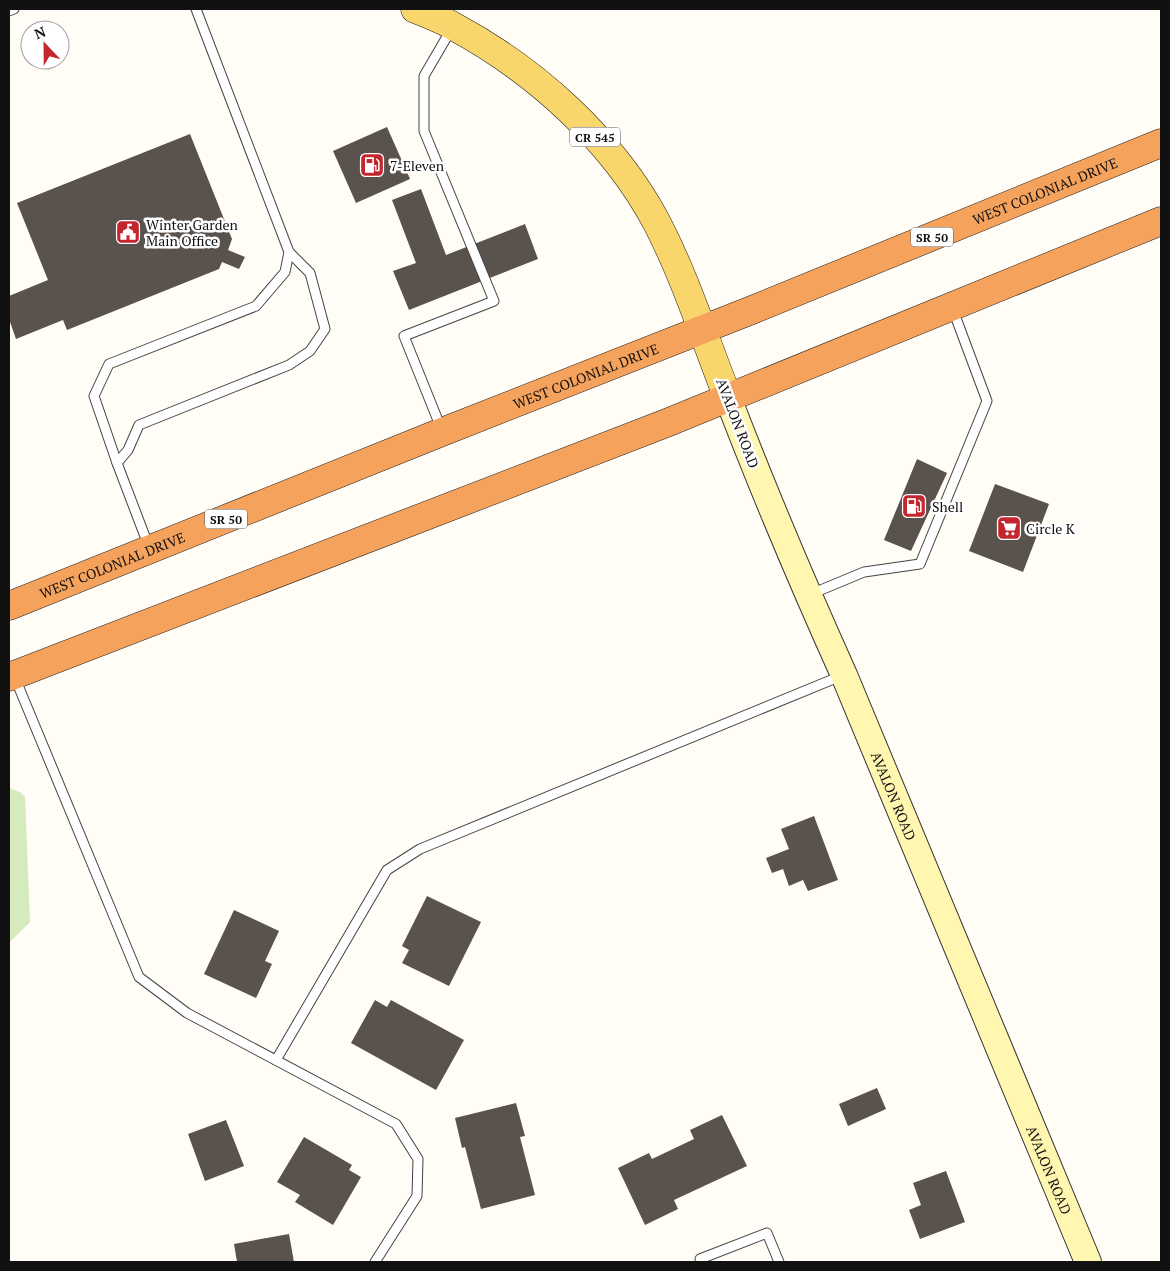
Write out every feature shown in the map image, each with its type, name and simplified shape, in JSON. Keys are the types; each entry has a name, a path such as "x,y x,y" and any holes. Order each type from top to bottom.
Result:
{"highway":[{"name":"WEST COLONIAL DRIVE","path":"9,606 702,330 1161,143"},
{"path":"11,676 728,398 1161,221"}],"main road":[{"name":"CR 545","path":"415,9 453,26 506,59 580,119 612,156 635,187 656,223 683,281 702,330"},
{"name":"AVALON ROAD","path":"702,330 808,595 844,675 1088,1262"}],"lane":[{"path":"9,11 14,9"},
{"path":"117,464 128,450 138,425 289,365 310,351 325,329 310,273 289,252 196,9"},
{"path":"442,432 404,336 494,301 424,131 424,76 453,26"},
{"path":"150,549 117,464 94,396 108,364 256,306 285,272 289,252"},
{"path":"808,595 864,572 920,564 987,401 952,307"},
{"path":"276,1060 387,870 420,849 844,675"},
{"path":"11,676 139,977 187,1013 396,1124 418,1159 417,1196 374,1262"},
{"path":"702,1262 700,1259 767,1233 779,1262"}],"green space":[{"path":"9,788 20,792 25,797 30,922 9,943"}],"building":[{"name":"7-Eleven","path":"387,127 410,179 356,203 333,151"},
{"path":"190,134 232,239 228,250 245,257 239,269 222,262 219,269 67,330 63,320 16,339 9,319 9,296 48,280 17,203"},
{"path":"421,189 446,255 525,224 538,259 409,310 393,271 416,263 392,200"},
{"name":"Shell","path":"917,459 947,473 911,551 884,540"},
{"name":"Circle K","path":"995,484 1049,504 1023,572 969,551"},
{"path":"814,816 838,880 808,891 803,880 789,886 783,869 772,873 766,858 789,849 781,829"},
{"path":"427,896 481,922 449,986 402,963 409,950 402,946"},
{"path":"234,910 279,931 265,961 272,964 256,998 204,974"},
{"path":"375,1000 387,1007 391,1000 464,1040 436,1090 351,1043"},
{"path":"877,1088 886,1109 848,1126 839,1104"},
{"path":"516,1103 525,1136 520,1137 535,1195 481,1209 465,1147 462,1148 455,1118"},
{"path":"722,1115 747,1166 674,1200 678,1209 645,1225 618,1168 649,1153 652,1159 694,1139 690,1130"},
{"path":"226,1120 244,1166 205,1181 188,1134"},
{"path":"304,1137 352,1165 349,1170 361,1177 333,1225 295,1202 300,1195 277,1182"},
{"path":"946,1171 965,1222 920,1239 909,1210 921,1205 913,1183"},
{"path":"289,1234 294,1262 237,1262 234,1244"}],"place":[{"name":"7-Eleven","path":"372,165"},
{"name":"Winter Garden Main Office","path":"128,232"},
{"name":"Shell","path":"914,506"},
{"name":"Circle K","path":"1009,528"}]}
